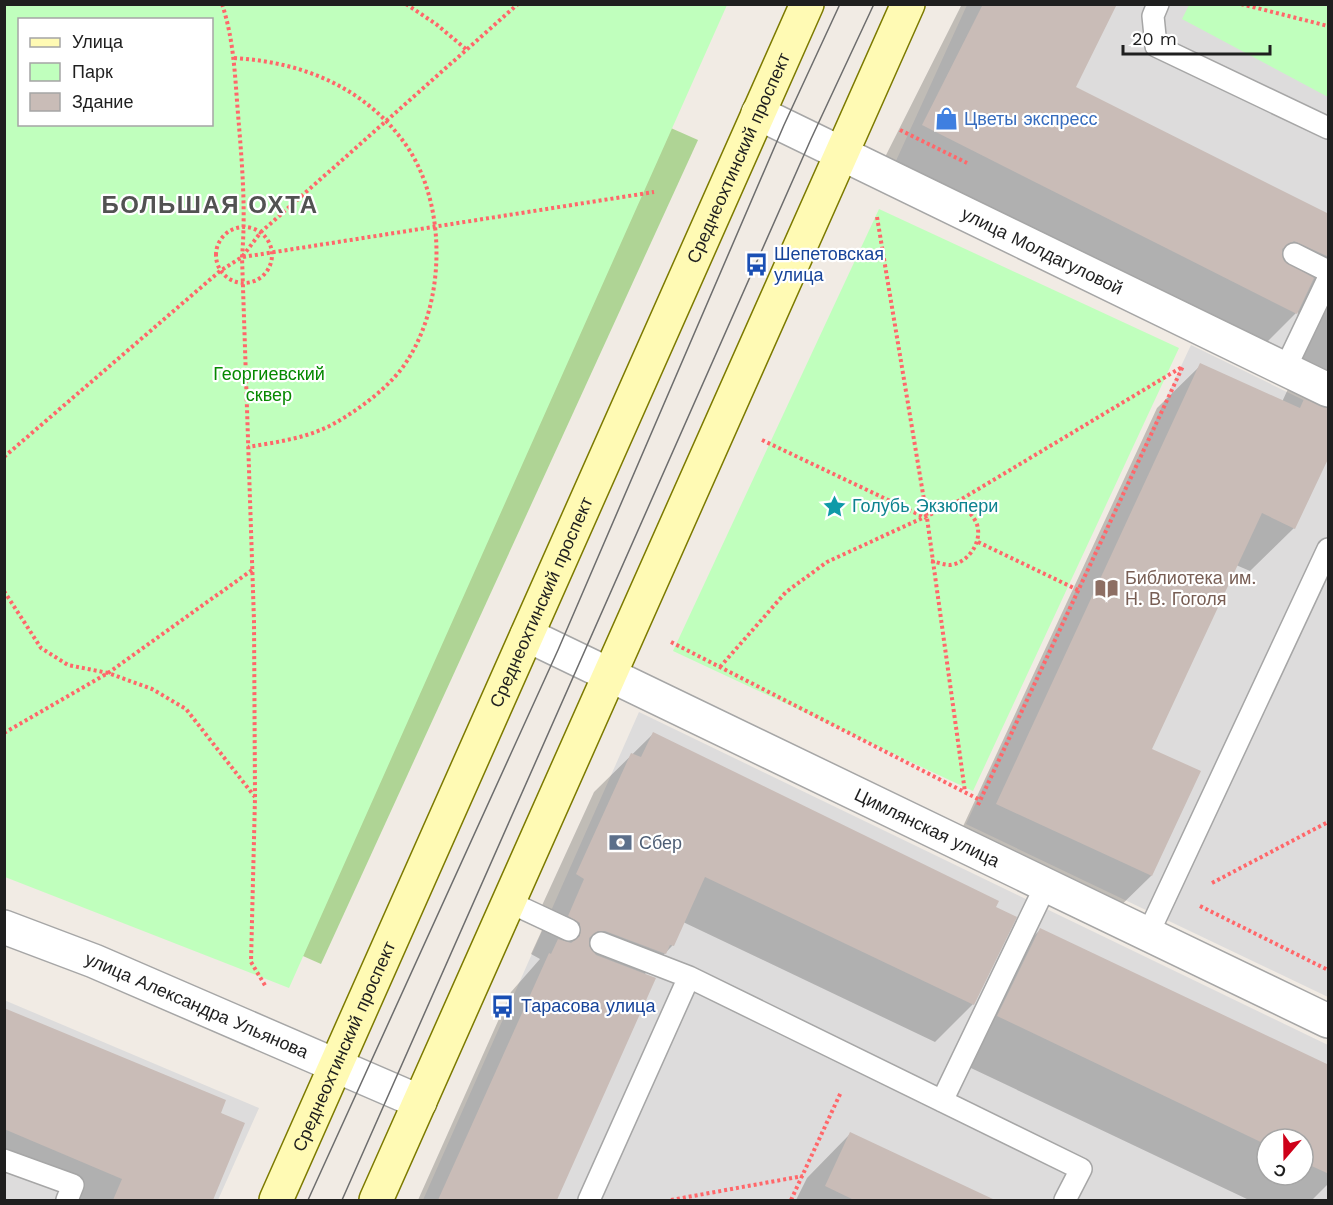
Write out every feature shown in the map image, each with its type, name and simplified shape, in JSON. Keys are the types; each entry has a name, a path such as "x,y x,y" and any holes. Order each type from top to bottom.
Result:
{"main road":[{"name":"Среднеохтинский проспект","path":"276,1200 807,4"},
{"path":"376,1200 908,4"}],"street":[{"name":"улица Молдагуловой","path":"758,113 1329,390"},
{"name":"Цимлянская улица","path":"527,635 1148,934 1327,1016"},
{"name":"улица Александра Ульянова","path":"4,927 94,961 420,1102"}],"lane":[{"path":"1158,4 1153,16 1156,46 1329,128"},
{"path":"1294,254 1329,271"},
{"path":"1285,369 1329,279"},
{"path":"1148,934 1329,549"},
{"path":"942,1101 1046,885"},
{"path":"509,902 570,930"},
{"path":"601,943 689,977 1081,1169 1072,1198"},
{"path":"589,1200 689,977"},
{"path":"4,1160 73,1185 67,1200"}],"path":[{"path":"222,4 230,27 234,58 244,227 242,257 252,570 255,798 251,962 267,989"},
{"path":"406,4 436,24 467,50"},
{"path":"4,457 220,271 242,257 261,232 518,4"},
{"path":"1241,4 1329,26"},
{"path":"234,58 270,60 317,74 358,96 387,122 407,146 425,185 435,227 435,278 426,322 407,362 375,396 334,424 291,440 248,447"},
{"path":"242,257 654,192"},
{"path":"876,213 927,518 931,561 965,792"},
{"path":"244,227 261,232 266,237 272,260 265,274 258,280 243,284 226,278 216,264 217,246 227,232 244,227"},
{"path":"960,843 1201,328"},
{"path":"720,668 786,592 827,562 927,518 955,503 1182,367"},
{"path":"758,438 927,518"},
{"path":"931,561 950,565 967,558 978,542 977,525 969,512 955,503"},
{"path":"978,542 1078,590"},
{"path":"4,733 108,673 252,570"},
{"path":"4,591 41,648 68,665 108,673 152,688 186,709 255,798"},
{"path":"666,640 980,800"},
{"path":"1205,887 1329,822"},
{"path":"791,1200 857,1059"},
{"path":"671,1200 803,1176"}],"shaded area":[{"path":"967,5 1328,5 1328,372 895,163"},
{"path":"1191,345 1328,412 1328,997 966,824"},
{"path":"639,712 1328,1045 1328,1200 423,1200"},
{"path":"4,1000 259,1108 218,1200 5,1200"}],"green space":[{"name":"Георгиевский сквер","path":"4,5 727,5 289,988 5,877"},
{"path":"1189,5 1328,5 1328,97 1182,19"},
{"path":"646,117 698,140 321,964 269,941"},
{"path":"879,209 1179,348 973,791 673,651"}],"building":[{"path":"983,4 1117,4 1076,87 1329,214 1329,257 1294,241 1282,249 1284,261 1314,278 1297,314 922,125"},
{"path":"1200,363 1300,408 1304,399 1329,409 1329,457 1295,529 1262,513 1152,749 1201,771 1152,876 996,804"},
{"path":"653,732 999,901 996,907 1017,917 974,1005 705,877 674,946 670,945 666,954 605,931 598,931 589,938 589,946 596,955 656,978 557,1200 438,1200 549,953 551,954 558,939 571,943 580,936 580,923 568,916 584,879 576,874 631,753 641,757"},
{"path":"1040,928 1329,1065 1329,1174 1315,1168 1315,1127 1255,1127 1255,1139 997,1016"},
{"path":"4,1008 226,1100 221,1113 245,1123 213,1200 113,1200 122,1179 4,1129"},
{"path":"850,1132 995,1200 854,1200 825,1186"}],"tram line":[{"path":"308,1200 558,650 784,125 840,4"},
{"path":"342,1200 811,139 874,4"}],"place":[{"name":"Цветы экспресс","path":"946,119"},
{"name":"Шепетовская улица","path":"756,264"},
{"name":"Голубь Экзюпери","path":"834,506"},
{"name":"Библиотека им. Н. В. Гоголя","path":"1107,588"},
{"name":"Сбер","path":"621,843"},
{"name":"Тарасова улица","path":"503,1006"}],"district":[{"name":"БОЛЬШАЯ ОХТА","path":"210,205"}]}
